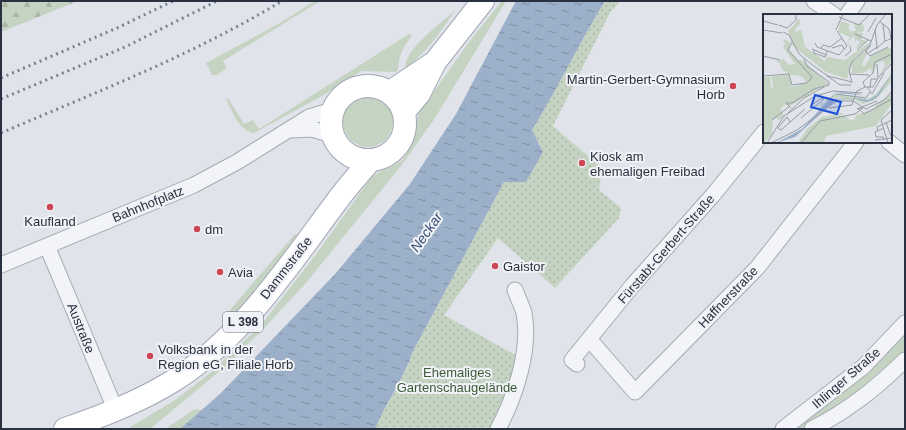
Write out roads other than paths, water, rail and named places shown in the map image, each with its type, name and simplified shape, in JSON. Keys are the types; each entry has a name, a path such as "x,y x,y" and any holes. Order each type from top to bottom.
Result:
{"main road":[{"path":"339,198 338,144 330,122 333,110 338,100 346,92 357,87 374,86 390,92 398,101 404,112 419,94 435,62 483,1"},
{"path":"390,92 435,62"},
{"name":"L 398","path":"370,161 386,156 399,145 404,134 406,123 404,112"},
{"path":"338,144 356,159 370,161"},
{"name":"Dammstraße","path":"65,429 116,411 174,380 225,338 244,320 276,283 339,198 370,161"}],"street":[{"path":"814,1 833,14"},
{"path":"848,14 857,1"},
{"name":"Bahnhofplatz","path":"1,265 194,185 288,131 309,117 333,110"},
{"name":"Bahnhofplatz","path":"288,131 312,129 338,144"},
{"name":"Fürstabt-Gerbert-Straße","path":"577,364 572,360 590,340 632,286 673,243 763,133"},
{"name":"Haffnerstraße","path":"590,340 635,392 756,268 855,143"},
{"path":"890,143 905,155"},
{"name":"Austraße","path":"47,246 116,411"},
{"path":"498,429 509,409 523,356 525,330 524,313 515,290"},
{"name":"Ihlinger Straße","path":"783,429 863,367 905,324"},
{"name":"Ihlinger Straße","path":"812,429 841,414 877,387 905,360"}],"water":[{"name":"Neckar","path":"516,1 605,1 532,130 543,152 526,182 504,182 413,351 405,371 375,429 180,429 220,394 336,273 410,184 456,114"}],"railway":[{"path":"1,78 117,28 173,1"},
{"path":"1,99 125,47 217,1"},
{"path":"1,133 179,56 214,39 282,1"}],"place":[{"name":"Martin-Gerbert-Gymnasium Horb","path":"733,86"},
{"name":"Kiosk am ehemaligen Freibad","path":"582,163"},
{"name":"Kaufland","path":"50,207"},
{"name":"dm","path":"197,229"},
{"name":"Gaistor","path":"495,266"},
{"name":"Avia","path":"220,272"},
{"name":"Volksbank in der Region eG, Filiale Horb","path":"150,356"}],"park label":[{"name":"Ehemaliges Gartenschaugelände","path":"457,380"}]}
